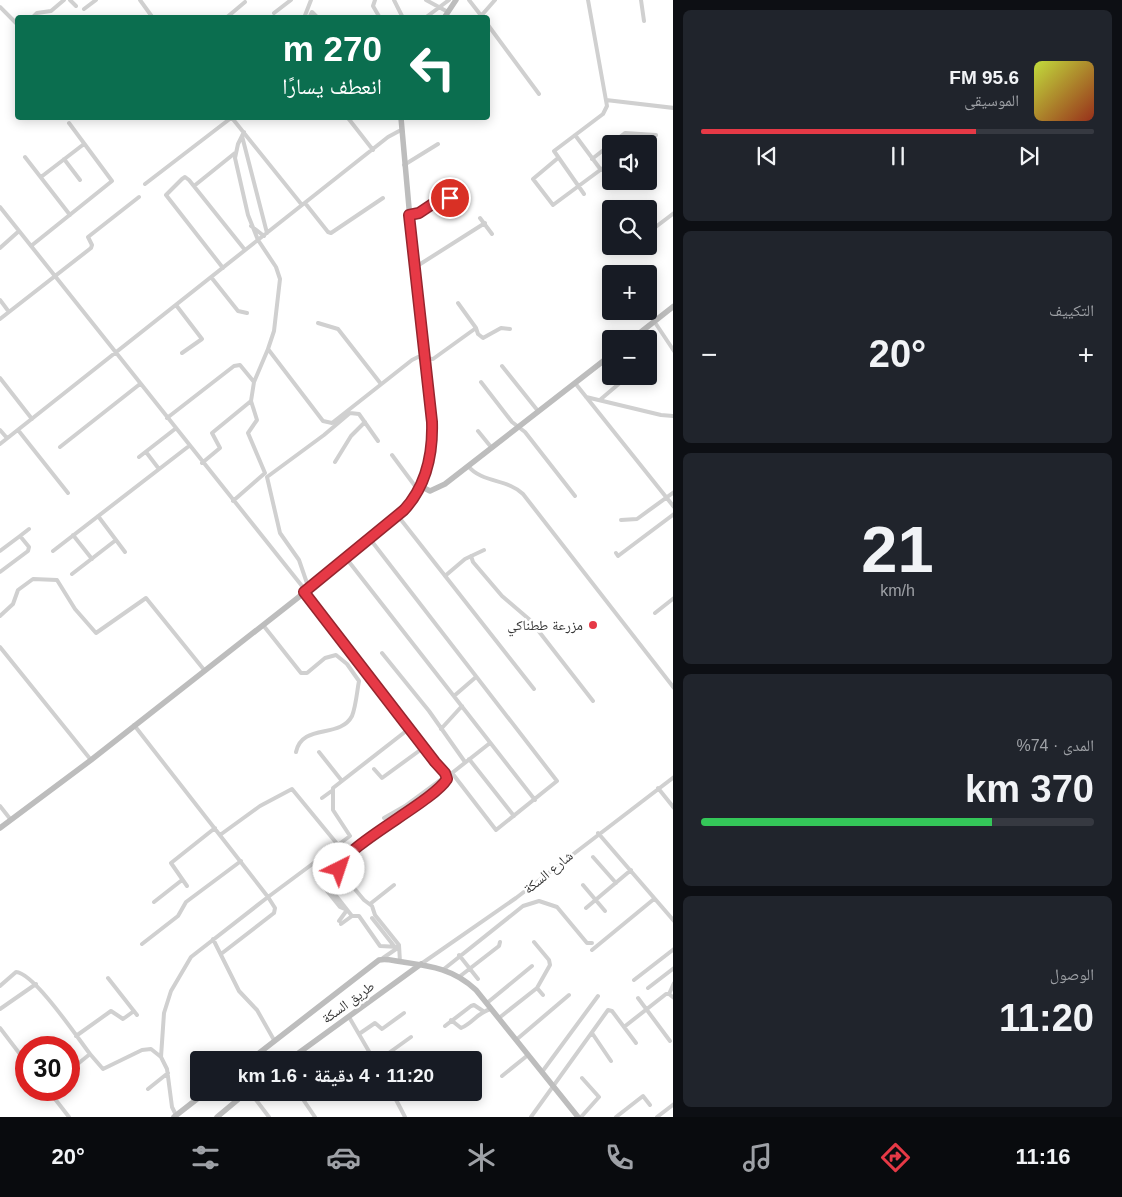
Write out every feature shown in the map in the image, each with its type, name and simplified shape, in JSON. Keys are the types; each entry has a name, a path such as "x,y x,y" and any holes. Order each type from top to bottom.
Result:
{"main road":[{"path":"446,15 454,0"},
{"path":"0,828 91,760 370,539 398,516 414,498 420,486 432,446 432,422 414,268 401,130 402,120"},
{"path":"643,330 673,306"},
{"path":"414,498 440,487 602,362"},
{"path":"420,486 440,487"},
{"path":"420,486 430,491"},
{"path":"261,1051 382,960 420,964 444,969 459,977 487,1003 580,1117"},
{"name":"طريق السكة","path":"302,1051 420,964"},
{"path":"175,1116 194,1101"},
{"path":"220,1116 238,1101"}],"street":[{"path":"37,15 42,12 51,12 64,0"},
{"path":"70,0 76,6"},
{"path":"84,9 96,0"},
{"path":"140,0 151,15"},
{"path":"274,13 290,0"},
{"path":"305,15 310,0"},
{"path":"375,0 373,6 378,15"},
{"path":"394,0 402,15"},
{"path":"426,0 448,12"},
{"path":"429,15 439,7 454,0"},
{"path":"469,0 481,15"},
{"path":"483,15 495,0"},
{"path":"584,194 554,153 555,150 606,111 606,100 588,0"},
{"path":"641,0 644,21"},
{"path":"230,15 245,2"},
{"path":"0,7 15,22"},
{"path":"490,28 539,94"},
{"path":"606,100 673,108"},
{"path":"145,184 229,120"},
{"path":"233,120 243,134 328,232 331,233 383,198"},
{"path":"350,120 373,150"},
{"path":"31,246 112,181 69,124"},
{"path":"0,444 303,204 401,130"},
{"path":"592,159 625,133 656,135"},
{"path":"233,501 264,473 248,434 257,422 251,401 254,382 274,331 280,279 276,267 251,226 235,165 235,153 243,134"},
{"path":"243,134 265,234"},
{"path":"558,158 533,178 553,205 601,170 575,135"},
{"path":"41,177 84,144"},
{"path":"404,165 438,144"},
{"path":"194,186 235,153"},
{"path":"25,157 70,214"},
{"path":"64,159 80,180"},
{"path":"223,268 166,195 185,177 245,250"},
{"path":"0,319 91,248 92,245 88,237 139,197"},
{"path":"409,215 419,213 439,201 450,198 454,202"},
{"path":"0,207 202,463 306,590 424,748 447,775 446,781 424,799 384,818"},
{"path":"657,226 673,213"},
{"path":"480,218 492,234"},
{"path":"414,268 485,223"},
{"path":"251,226 265,234"},
{"path":"0,248 19,231"},
{"path":"211,277 238,310 248,313"},
{"path":"0,300 9,312"},
{"path":"458,303 476,328 478,334 483,338 501,328 510,329"},
{"path":"176,305 202,339 182,353"},
{"path":"654,321 673,351"},
{"path":"318,323 338,329 381,384"},
{"path":"268,349 325,422 333,422 412,360 418,357 433,359 476,328"},
{"path":"167,418 237,364 254,382"},
{"path":"502,366 538,411"},
{"path":"0,378 32,419"},
{"path":"481,382 525,432 575,496"},
{"path":"575,383 673,507"},
{"path":"60,447 140,384"},
{"path":"601,399 617,385"},
{"path":"586,396 661,415 673,416"},
{"path":"202,463 220,448 212,433 251,401"},
{"path":"306,590 299,560 280,533 267,477 324,435 350,413 359,414 378,441"},
{"path":"335,462 351,436 364,422"},
{"path":"139,458 175,429"},
{"path":"0,430 7,438"},
{"path":"18,430 68,493"},
{"path":"478,431 491,447"},
{"path":"52,551 189,446"},
{"path":"146,452 159,469"},
{"path":"392,455 420,486"},
{"path":"468,466 481,476 512,487 523,494 673,688"},
{"path":"621,520 637,519 673,492"},
{"path":"616,553 618,556 630,549 673,514"},
{"path":"98,516 125,552"},
{"path":"398,516 534,689"},
{"path":"0,551 29,529"},
{"path":"73,535 92,559"},
{"path":"0,572 29,549 20,536"},
{"path":"370,539 557,781 496,830 452,774 490,743"},
{"path":"72,574 116,540"},
{"path":"445,576 471,556 484,550"},
{"path":"471,556 473,562 502,596 530,620 593,701"},
{"path":"346,558 535,800"},
{"path":"0,616 13,604 18,590 33,579 57,580 75,610 96,633 146,598 205,670"},
{"path":"655,613 673,598"},
{"path":"262,624 300,673 307,674 325,658 336,655 347,664 359,681 352,716 340,726 330,730 312,732 298,746 296,752"},
{"path":"0,647 91,760"},
{"path":"382,654 415,693 465,762"},
{"path":"454,696 476,677"},
{"path":"441,729 462,706"},
{"path":"134,725 274,906 274,912 221,954"},
{"path":"322,798 410,728"},
{"path":"374,769 382,778 424,748"},
{"path":"319,752 342,781"},
{"path":"469,759 514,816"},
{"path":"339,869 347,857 421,794 447,775"},
{"name":"شارع السكة","path":"420,964 516,898 673,777"},
{"path":"658,788 673,808"},
{"path":"220,835 260,806 292,789 338,845"},
{"path":"175,1116 172,1107 168,1073 161,1057 164,1013 171,991 191,958 213,939 350,836 333,810 333,790"},
{"path":"421,794 424,799"},
{"path":"0,806 11,820"},
{"path":"187,886 170,864 215,828"},
{"path":"598,833 673,921"},
{"path":"593,857 616,883"},
{"path":"142,944 178,916 186,902 240,861"},
{"path":"586,908 631,870"},
{"path":"154,902 182,880"},
{"path":"348,881 364,900 370,904 375,915 396,946 400,962"},
{"path":"347,910 340,907 328,893 324,887 326,883 352,916"},
{"path":"370,904 394,885"},
{"path":"583,885 605,911"},
{"path":"328,893 334,891"},
{"path":"592,950 654,899"},
{"path":"444,969 459,955 523,906 539,901 557,906 588,943 592,943"},
{"path":"347,910 340,922 352,916 359,916 380,946 396,946"},
{"path":"372,918 396,946"},
{"path":"213,939 240,990 257,1010 274,1040"},
{"path":"459,977 499,946 500,942"},
{"path":"499,1018 537,988 550,962 534,942"},
{"path":"382,960 396,946"},
{"path":"634,980 673,949"},
{"path":"459,955 478,979"},
{"path":"487,1003 532,966"},
{"path":"648,988 673,968"},
{"path":"0,986 19,971 36,984 76,1036 111,1011 123,1018 136,1013 108,978"},
{"path":"624,1027 669,994 673,983"},
{"path":"0,1009 36,984"},
{"path":"537,988 543,995"},
{"path":"669,994 673,998"},
{"path":"516,1040 570,996"},
{"path":"542,1072 598,996"},
{"path":"638,998 670,1041"},
{"path":"445,1026 474,1005 483,1011"},
{"path":"452,1020 458,1027 464,1027 483,1011 492,1009"},
{"path":"532,1117 610,1009 636,1043"},
{"path":"359,1034 375,1023 382,1029 404,1013"},
{"path":"349,1017 369,1051"},
{"path":"0,1028 15,1048"},
{"path":"592,1033 611,1060"},
{"path":"392,1051 411,1037"},
{"path":"80,1041 103,1069 142,1050 151,1049 161,1057"},
{"path":"80,1062 90,1054"},
{"path":"502,1076 528,1055"},
{"path":"148,1088 168,1073"},
{"path":"580,1117 599,1097 582,1078"},
{"path":"616,1117 643,1096 650,1105"},
{"path":"57,1101 69,1117"},
{"path":"256,1101 269,1117"},
{"path":"304,1101 315,1117"},
{"path":"397,1101 405,1117"},
{"path":"657,1117 673,1104"}],"place":[{"name":"مزرعة ططناكي","path":"593,625"}],"route":[{"path":"339,869 339,865 361,845 421,802 446,781 448,777 420,744 410,728 304,592 404,510 414,498 425,474 432,446 432,422 409,215 419,213 437,201 445,201 450,198"}]}
